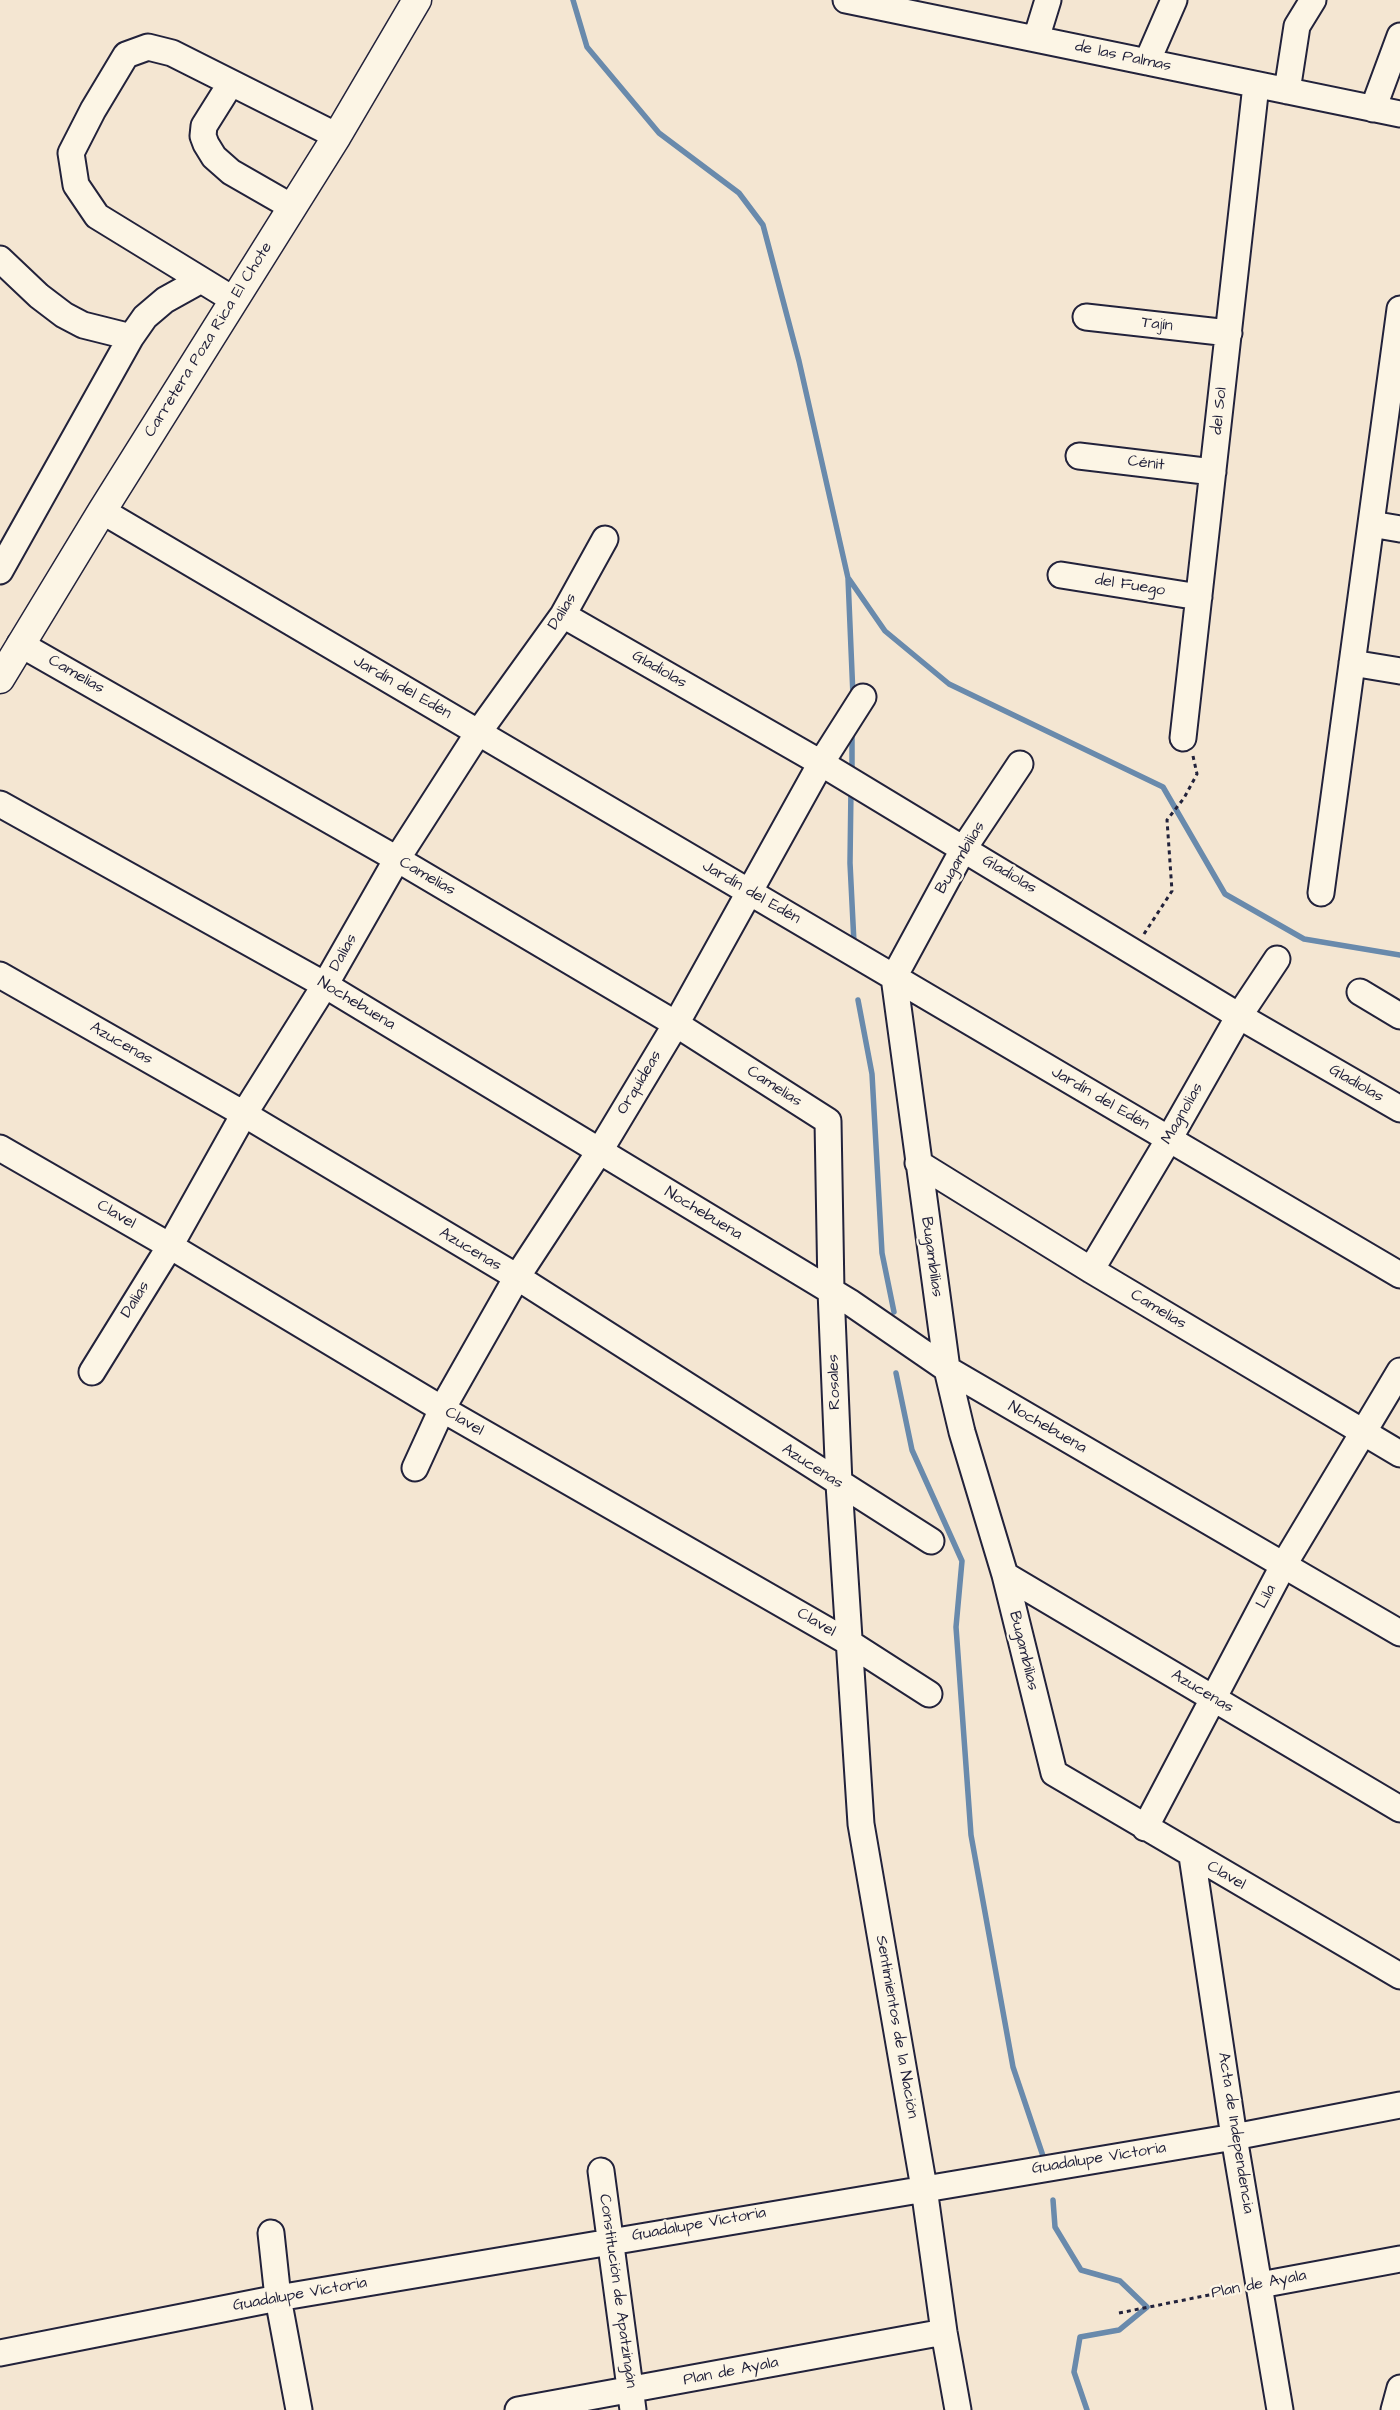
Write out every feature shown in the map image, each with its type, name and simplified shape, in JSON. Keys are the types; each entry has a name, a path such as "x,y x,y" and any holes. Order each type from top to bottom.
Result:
{"main road":[{"name":"Carretera Poza Rica El Chote","path":"0,680 20,644 337,136 417,0"}],"street":[{"name":"de las Palmas","path":"846,0 898,5 1036,39 1400,114"},
{"path":"1036,39 1048,0"},
{"path":"1147,62 1174,0"},
{"path":"1287,91 1297,26 1313,0"},
{"path":"1373,109 1400,36"},
{"path":"234,300 98,216 76,185 72,153 92,110 126,55 148,47 172,53 337,136"},
{"path":"232,83 204,126 206,144 214,157 231,172 292,207"},
{"name":"del Sol","path":"1183,738 1256,85"},
{"path":"0,259 39,296 64,314 83,324 131,337"},
{"path":"0,571 131,337 145,317 165,300 201,280"},
{"path":"1321,893 1371,524 1395,383 1400,309"},
{"name":"Tajín","path":"1086,317 1229,333"},
{"name":"Cénit","path":"1079,456 1213,472"},
{"name":"Jardín del Edén","path":"102,512 1400,1275"},
{"path":"1371,524 1400,529"},
{"name":"Dalias","path":"92,1372 170,1246 244,1114 325,985 397,859 478,733 563,615 605,539"},
{"name":"del Fuego","path":"1060,575 1198,597"},
{"name":"Gladiolas","path":"563,615 827,767 964,848 1239,1016 1400,1109"},
{"name":"Camelias","path":"20,644 397,859 676,1024 828,1121"},
{"path":"1352,663 1400,671"},
{"name":"Orquídeas","path":"415,1468 442,1409 517,1277 599,1152 676,1024 749,892 827,767 863,697"},
{"name":"Bugambilias","path":"1020,764 964,848 894,977 947,1369 962,1432 1005,1575 1054,1773"},
{"name":"Nochebuena","path":"0,804 325,985 841,1297 947,1369 1400,1633"},
{"name":"Magnolias","path":"1091,1270 1239,1016 1277,959"},
{"name":"Azucenas","path":"0,975 244,1114 517,1277 838,1484 931,1540"},
{"path":"1360,992 1400,1016"},
{"name":"Rosales","path":"828,1121 841,1297 838,1484 848,1642"},
{"name":"Clavel","path":"0,1148 170,1246 442,1409 848,1642 929,1694"},
{"name":"Camelias","path":"918,1163 1091,1270 1400,1454"},
{"name":"Lila","path":"1146,1828 1283,1566 1400,1371"},
{"name":"Azucenas","path":"1005,1575 1400,1809"},
{"name":"Sentimientos de la Nación","path":"848,1642 861,1824 924,2188 944,2332 958,2410"},
{"name":"Clavel","path":"1054,1773 1192,1856 1400,1976"},
{"name":"Acta de Independencia","path":"1192,1856 1234,2137 1280,2410"},
{"name":"Guadalupe Victoria","path":"0,2353 278,2298 610,2240 1234,2137 1400,2105"},
{"name":"Constitución de Apatzingán","path":"601,2172 631,2400"},
{"path":"271,2232 278,2298 299,2410"},
{"name":"Plan de Ayala","path":"1260,2285 1400,2259"},
{"name":"Plan de Ayala","path":"518,2410 631,2400 944,2332"},
{"path":"1394,2410 1400,2388"}],"path":[{"path":"1133,951 1172,891 1166,820 1184,798 1197,774 1195,758 1183,738"},
{"name":"Plan de Ayala","path":"1119,2313 1260,2285"}],"waterway":[{"path":"573,0 587,47 659,133 739,193 763,225 799,361 848,578 853,696"},
{"path":"849,579 885,631 949,684 1163,787 1225,894 1304,939 1400,955"},
{"path":"852,731 852,774"},
{"path":"851,788 850,863 854,943"},
{"path":"858,1000 872,1074 882,1253 894,1312"},
{"path":"896,1373 912,1450 962,1561 956,1627 971,1835 1013,2067 1043,2156"},
{"path":"1053,2200 1055,2227 1081,2270 1120,2281 1147,2307 1119,2330 1080,2337 1074,2372 1087,2410"}]}
